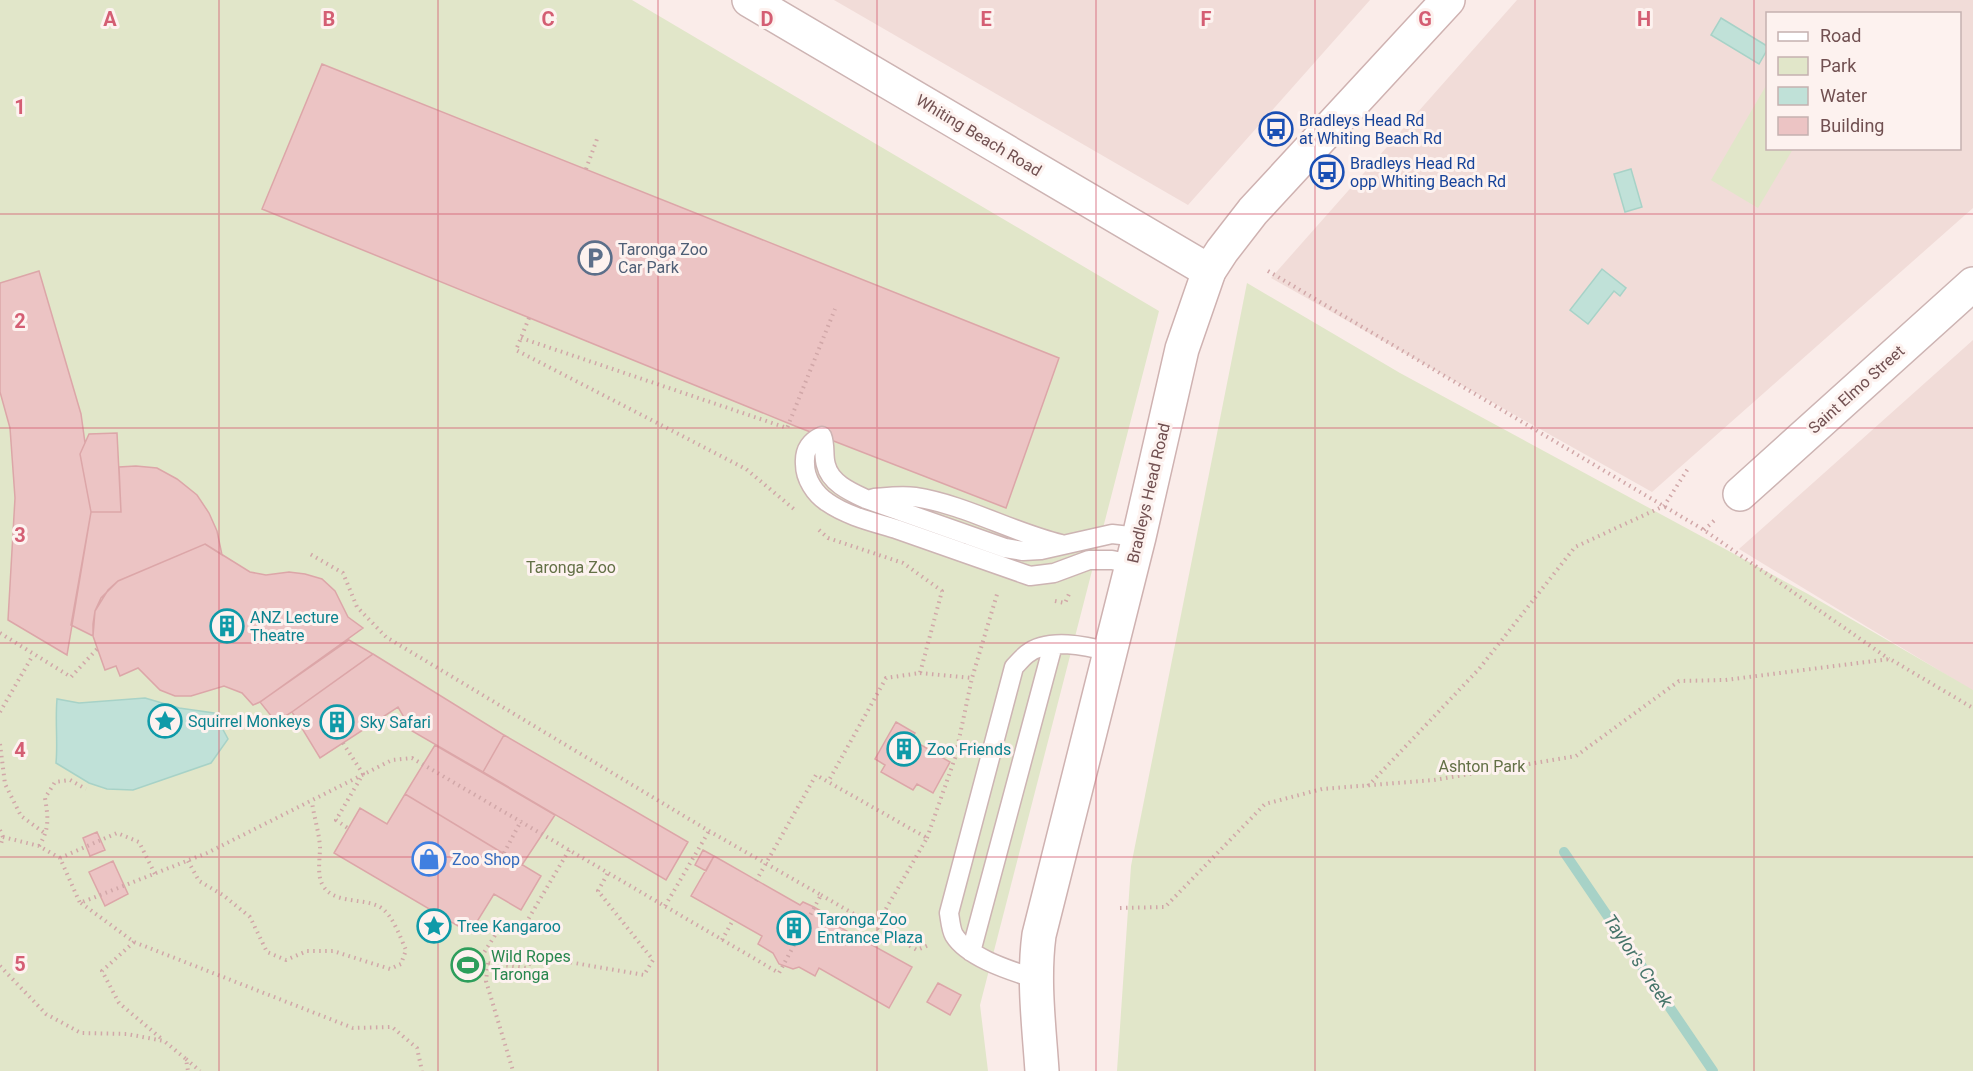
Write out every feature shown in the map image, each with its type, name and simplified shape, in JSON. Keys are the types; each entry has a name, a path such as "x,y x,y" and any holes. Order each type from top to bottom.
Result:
{"main road":[{"name":"Whiting Beach Road","path":"749,0 1209,271"},
{"name":"Bradleys Head Road","path":"1042,1071 1036,979 1039,935 1136,551 1182,348 1209,271 1252,210 1448,0"},
{"name":"Saint Elmo Street","path":"1740,494 1973,284"}],"lane":[{"path":"822,436 825,444 826,466 834,479 846,489 866,499 1005,548 1041,550 1112,534 1136,551 1112,560 1089,560 1054,573 1030,576 856,516 826,502 814,489 805,474 804,460 807,447 822,436"},
{"path":"971,952 1053,645"},
{"path":"1036,979 1009,970 971,952 954,935 949,913 1014,667 1029,652 1053,645 1082,645 1110,652"}],"path":[{"path":"586,169 597,139"},
{"path":"1268,271 1704,530 1890,659 1973,708"},
{"path":"521,338 787,428 835,309"},
{"path":"529,318 516,350 747,469 801,515"},
{"path":"1367,787 1479,669 1575,547 1664,506 1689,467"},
{"path":"810,523 828,538 903,563 942,591 920,673"},
{"path":"310,554 343,573 357,607 386,637 709,831 917,950 954,935"},
{"path":"0,633 70,677 98,649"},
{"path":"0,712 33,655"},
{"path":"1120,908 1165,907 1265,804 1322,789 1434,780 1576,756 1679,681 1725,680 1890,659"},
{"path":"828,782 886,678 920,673 972,678"},
{"path":"343,743 363,774"},
{"path":"0,744 5,784 21,816 46,834"},
{"path":"80,903 188,861 312,802 392,760 412,758 779,973 821,895"},
{"path":"349,828 336,820 363,774"},
{"path":"756,881 816,775 927,838 876,926"},
{"path":"39,846 46,834 48,816 45,798 55,782 70,780 86,789"},
{"path":"188,861 200,881 223,895 250,917 267,952 286,960 307,951 333,951 390,969 401,963 406,950 390,917 381,907 330,894 322,883 320,845 312,802"},
{"path":"504,853 520,821"},
{"path":"0,830 3,837 0,847"},
{"path":"665,906 709,831"},
{"path":"60,858 117,834 139,842 154,873"},
{"path":"3,837 39,846 60,858 80,903 134,942 353,1028 392,1027 417,1048 422,1071"},
{"path":"569,850 523,928 512,932 501,926 478,962 527,968 534,956 644,975 653,960 598,891 608,873"},
{"path":"722,940 733,920"},
{"path":"134,942 102,971 119,1004 200,1071"},
{"path":"488,963 486,981 513,1071"},
{"path":"0,966 46,1014 81,1033 127,1034 164,1041"},
{"path":"186,1059 188,1071"}],"shaded area":[{"path":"834,0 1370,0 1188,205"},
{"path":"1517,0 1973,0 1973,208 1652,492 1271,278"},
{"path":"1973,340 1973,691 1739,549"}],"green space":[{"name":"Taronga Zoo","path":"0,0 632,0 1159,311 980,1005 988,1071 0,1071"},
{"path":"1766,86 1766,150 1792,150 1758,208 1711,180"},
{"name":"Ashton Park","path":"1247,283 1400,373 1808,594 1973,690 1973,1071 1117,1071 1131,866"}],"water":[{"path":"1721,18 1766,45 1766,52 1759,64 1711,35"},
{"path":"1631,169 1642,207 1625,212 1614,174"},
{"path":"1602,269 1626,288 1620,296 1614,291 1588,324 1570,310"},
{"path":"145,698 179,708 214,713 228,739 211,763 133,790 107,789 89,783 56,763 57,699 79,703"}],"building":[{"name":"Taronga Zoo Car Park","path":"322,64 1059,358 1006,508 795,426 262,209"},
{"path":"39,271 81,414 85,443 80,454 91,512 67,655 8,620 15,498 10,428 0,392 0,283"},
{"path":"117,433 121,512 91,512 80,454 89,434"},
{"path":"119,467 157,468 177,479 197,495 217,531 222,555 205,544 118,581 101,598 95,611 93,636 71,625 91,512 121,512"},
{"name":"ANZ Lecture Theatre","path":"205,544 250,572 266,575 289,572 322,579 335,591 348,617 363,628 253,705 242,693 224,686 191,696 175,696 160,690 138,668 120,676 116,666 105,670 93,636 93,624 95,611 108,590 118,581"},
{"path":"349,640 373,654 276,722 260,702"},
{"name":"Sky Safari","path":"373,654 504,735 483,772 412,731 398,707 320,758 292,712"},
{"name":"Zoo Friends","path":"896,722 915,733 911,739 950,762 933,793 917,784 913,790 881,772 885,765 875,759"},
{"path":"504,735 688,842 666,880 483,772"},
{"path":"435,745 555,815 522,865 405,794"},
{"name":"Zoo Shop","path":"405,794 541,876 521,910 494,894 470,933 334,853 360,808 387,824"},
{"path":"97,832 105,850 90,856 83,838"},
{"path":"703,850 714,856 706,871 695,865"},
{"name":"Taronga Zoo Entrance Plaza","path":"714,856 800,905 803,902 814,907 826,914 823,918 912,967 889,1008 819,968 815,976 799,967 793,969 779,964 773,953 758,944 762,936 691,896"},
{"path":"113,861 128,894 105,906 89,872"},
{"path":"938,983 961,995 950,1015 927,1002"}],"waterway":[{"name":"Taylor's Creek","path":"1564,852 1713,1071"}],"place":[{"name":"Bradleys Head Rd at Whiting Beach Rd","path":"1276,129"},
{"name":"Bradleys Head Rd opp Whiting Beach Rd","path":"1327,172"},
{"name":"Taronga Zoo Car Park","path":"595,258"},
{"name":"ANZ Lecture Theatre","path":"227,626"},
{"name":"Squirrel Monkeys","path":"165,721"},
{"name":"Sky Safari","path":"337,722"},
{"name":"Zoo Friends","path":"904,749"},
{"name":"Zoo Shop","path":"429,859"},
{"name":"Tree Kangaroo","path":"434,926"},
{"name":"Taronga Zoo Entrance Plaza","path":"794,928"},
{"name":"Wild Ropes Taronga","path":"468,965"}]}
